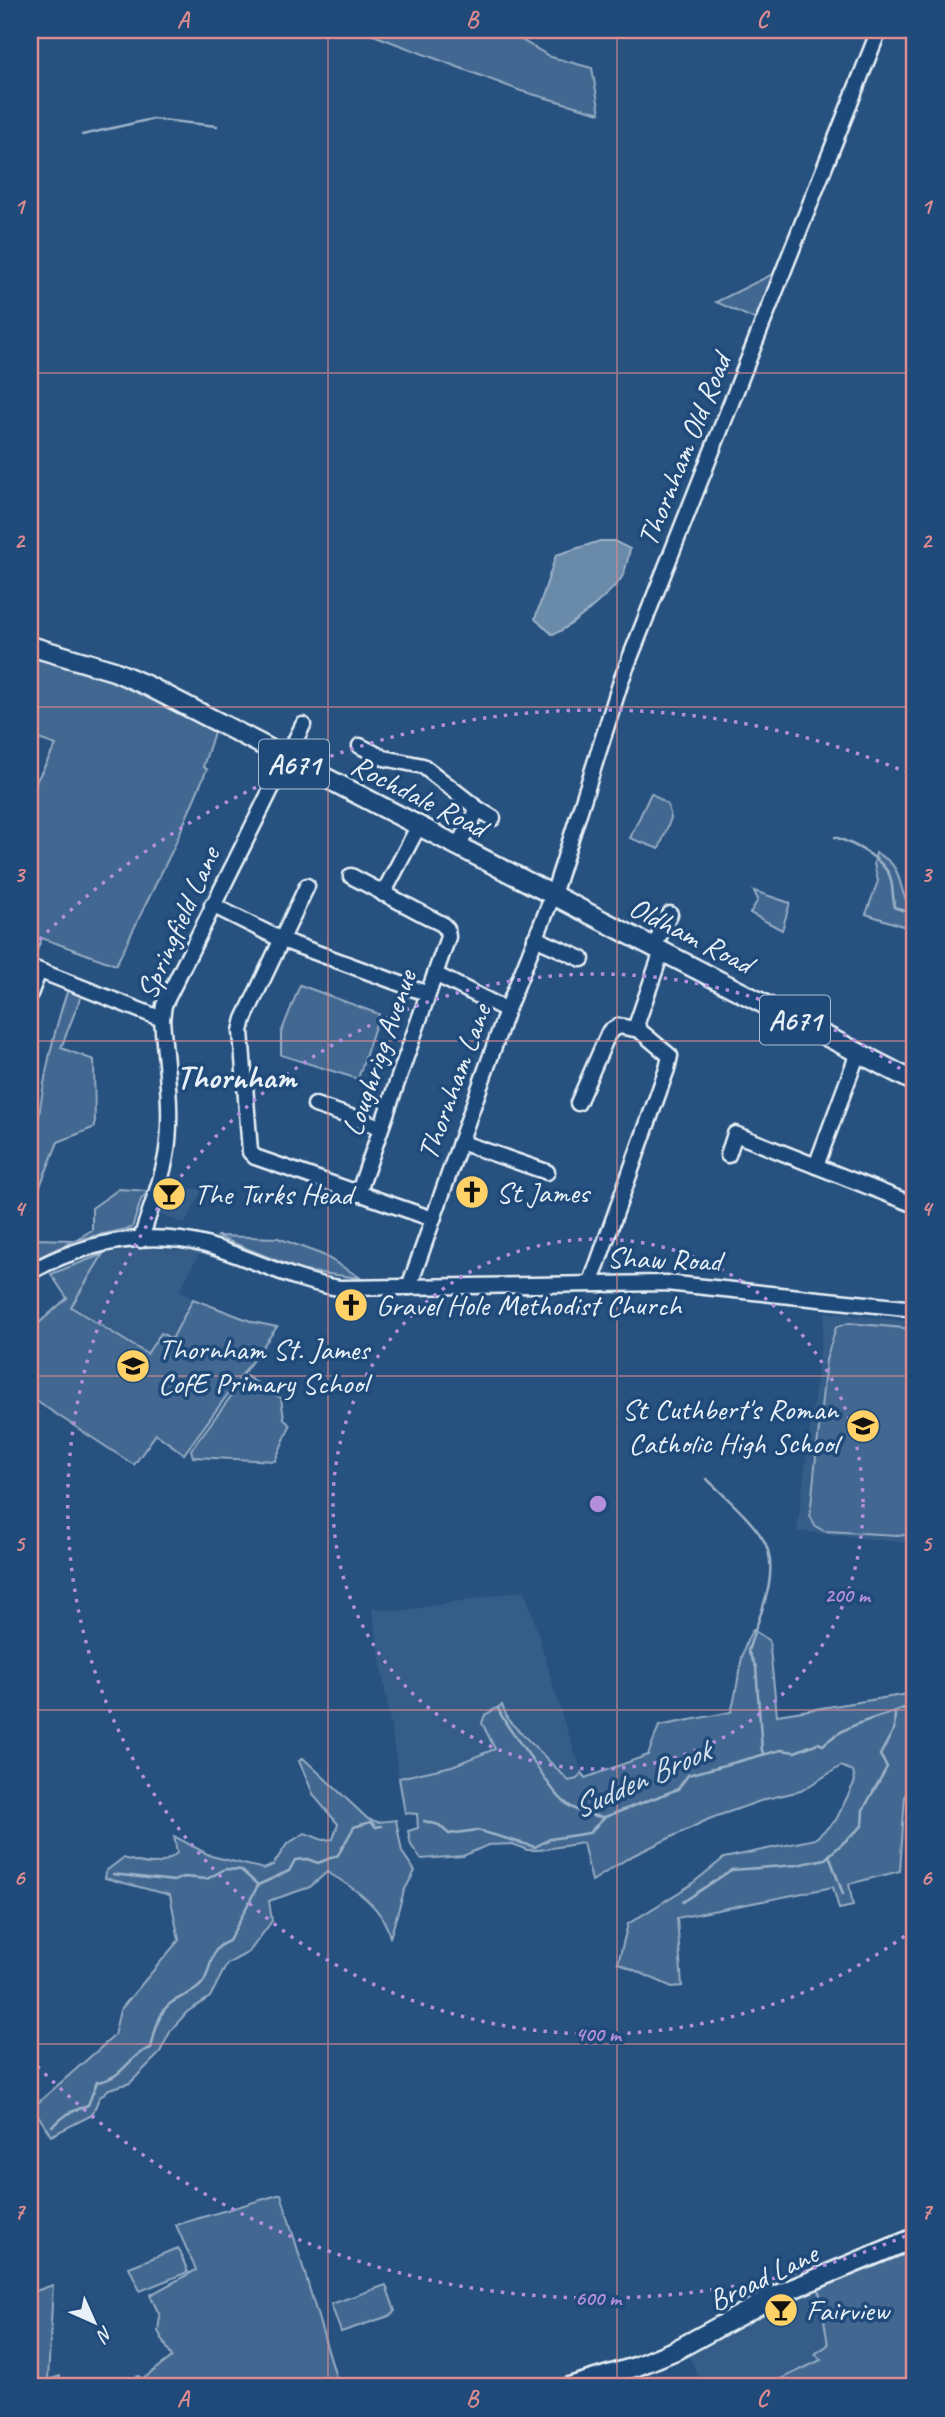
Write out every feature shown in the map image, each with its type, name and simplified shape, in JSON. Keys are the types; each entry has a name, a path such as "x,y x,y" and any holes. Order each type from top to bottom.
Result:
{"main road":[{"name":"Rochdale Road","path":"30,646 114,671 148,686 552,895"},
{"name":"Oldham Road","path":"552,895 915,1082"},
{"name":"Broad Lane","path":"569,2387 635,2367 701,2339 777,2295 915,2238"}],"street":[{"name":"Thornham Old Road","path":"552,895 622,678 879,30"},
{"name":"Springfield Lane","path":"141,1240 168,1149 170,1111 162,1019 164,1005 303,725"},
{"path":"360,746 384,758 422,766 493,818"},
{"path":"458,847 478,809"},
{"path":"351,876 383,894 418,827"},
{"path":"307,886 241,1031 250,1152 255,1157 433,1219"},
{"name":"Loughrigg Avenue","path":"358,1194 448,937 447,929 383,894"},
{"name":"Thornham Lane","path":"409,1287 507,1010 552,895"},
{"path":"212,905 282,940 428,994"},
{"path":"639,1030 637,1023 670,914"},
{"path":"535,937 582,959"},
{"path":"30,994 34,969 162,1019"},
{"path":"435,974 507,1010"},
{"path":"578,1103 609,1032 619,1026 639,1030 670,1056 591,1282"},
{"path":"816,1166 858,1053"},
{"path":"315,1105 381,1127"},
{"path":"727,1155 735,1134 915,1205"},
{"path":"460,1142 539,1175"},
{"name":"Shaw Road","path":"30,1272 95,1246 172,1239 209,1246 310,1283 352,1288 591,1282 737,1288 915,1309"}],"shaded area":[{"path":"360,30 504,30 551,57 592,68 600,113 521,91"},
{"path":"777,272 759,321 716,302"},
{"path":"600,541 614,541 630,549 622,577 589,610 552,634 535,619 556,555"},
{"path":"30,653 91,670 131,686 214,732 203,767 207,769 173,849 116,965 42,938 32,963 30,962 30,793 56,745 30,736"},
{"path":"651,793 668,805 671,818 659,849 630,838"},
{"path":"876,853 886,859 897,873 904,895 915,910 915,930 866,914 878,881 874,864"},
{"path":"754,891 790,903 782,930 750,913 758,900"},
{"path":"300,985 379,1014 358,1079 281,1055 281,1033"},
{"path":"69,986 83,991 61,1048 94,1060 95,1127 58,1142 31,1208 42,1096 53,1040"},
{"path":"168,1181 187,1189 203,1189 185,1224 158,1213 156,1209"},
{"path":"119,1189 148,1191 141,1200 132,1228 75,1240 92,1230 92,1208"},
{"path":"216,1236 278,1238 323,1255 361,1278 303,1271"},
{"path":"33,1239 75,1240 30,1262"},
{"name":"Thornham St. James CofE Primary School","path":"146,1248 200,1252 180,1290 193,1299 172,1339 184,1454 30,1331 67,1298 51,1274 103,1254"},
{"path":"103,1254 71,1307 147,1354 161,1333 172,1339 193,1299 253,1322 277,1327 184,1454 156,1434 134,1465 30,1397 30,1331 67,1298 51,1274"},
{"name":"St Cuthbert's Roman Catholic High School","path":"825,1312 915,1322 915,1544 797,1531"},
{"name":"St Cuthbert's Roman Catholic High School","path":"849,1323 915,1329 915,1536 824,1531 815,1526 810,1515 826,1360 836,1327"},
{"path":"246,1376 281,1398 284,1418 290,1426 275,1461 193,1457 191,1450"},
{"path":"525,1590 565,1725 582,1772 577,1779 569,1781 508,1720 496,1749 452,1766 399,1778 372,1608 401,1611"},
{"path":"753,1630 769,1640 777,1715 915,1693 915,1774 905,1796 900,1871 849,1884 853,1906 839,1909 833,1887 677,1918 682,1986 672,1987 618,1963 628,1924 689,1886 724,1858 815,1839 836,1820 855,1781 853,1771 841,1766 801,1791 766,1799 709,1819 630,1857 592,1881 583,1843 539,1850 527,1850 513,1844 488,1845 463,1856 421,1859 411,1845 408,1831 418,1828 417,1814 405,1813 399,1778 452,1766 495,1749 482,1723 485,1715 502,1705 508,1720 569,1781 577,1779 582,1772 585,1778 648,1755 659,1726 731,1712 742,1658"},
{"path":"303,1758 368,1819 378,1822 396,1820 402,1852 415,1871 404,1891 390,1938 387,1927 374,1907 357,1891 327,1872 310,1887 269,1901 272,1921 249,1952 227,1964 210,1997 187,2012 171,2030 159,2054 130,2083 109,2089 99,2098 92,2115 51,2136 33,2107 114,2036 120,2010 179,1940 170,1895 105,1878 106,1871 123,1858 151,1864 163,1862 177,1853 174,1836 211,1856 264,1869 273,1865 287,1844 305,1833 323,1840 333,1839 338,1824 314,1796 299,1761"},
{"path":"281,2194 339,2387 117,2387 138,2376 143,2379 172,2357 158,2331 160,2316 150,2295 196,2270 176,2225"},
{"path":"178,2248 188,2272 140,2291 129,2267"},
{"path":"915,2250 915,2387 764,2387 821,2360 815,2354 828,2345 819,2289"},
{"path":"53,2285 48,2380 60,2376 61,2383 56,2387 30,2387 30,2293"},
{"path":"386,2285 395,2311 389,2316 341,2332 331,2304"},
{"path":"819,2289 828,2345 821,2360 764,2387 704,2387 687,2353 792,2294 804,2296"}],"waterway":[{"path":"82,135 152,119 217,126"},
{"path":"835,837 858,847 879,861 890,877 894,907 915,915"},
{"path":"707,1479 755,1528 762,1537 770,1558 766,1599 748,1651 756,1667 762,1751 765,1754"},
{"name":"Sudden Brook","path":"424,1821 439,1825 449,1834 477,1830 535,1847 550,1839 589,1833 605,1817 678,1789 688,1775 781,1750 795,1752 818,1743 823,1745 844,1730 915,1704"},
{"path":"498,1708 559,1796 578,1811 605,1817"},
{"path":"683,1902 731,1870 797,1865 825,1859 862,1826 863,1810 887,1767 880,1755 894,1729 895,1714"},
{"path":"113,1874 174,1881 184,1877 207,1879 225,1869 241,1870 258,1885 289,1871 295,1860 307,1859 318,1863 338,1855 354,1827 371,1822 376,1827 381,1826"},
{"path":"829,1855 843,1894"},
{"path":"52,2126 69,2113 88,2105 97,2082 114,2076 137,2055 151,2048 163,2012 171,2003 193,1991 204,1981 215,1952 229,1941 258,1885"}],"place":[{"name":"St James","path":"472,1192"},
{"name":"The Turks Head","path":"169,1194"},
{"name":"Gravel Hole Methodist Church","path":"351,1305"},
{"name":"Thornham St. James CofE Primary School","path":"133,1366"},
{"name":"St Cuthbert's Roman Catholic High School","path":"863,1426"},
{"name":"Fairview","path":"781,2310"}],"district":[{"name":"Thornham","path":"236,1077"}]}
